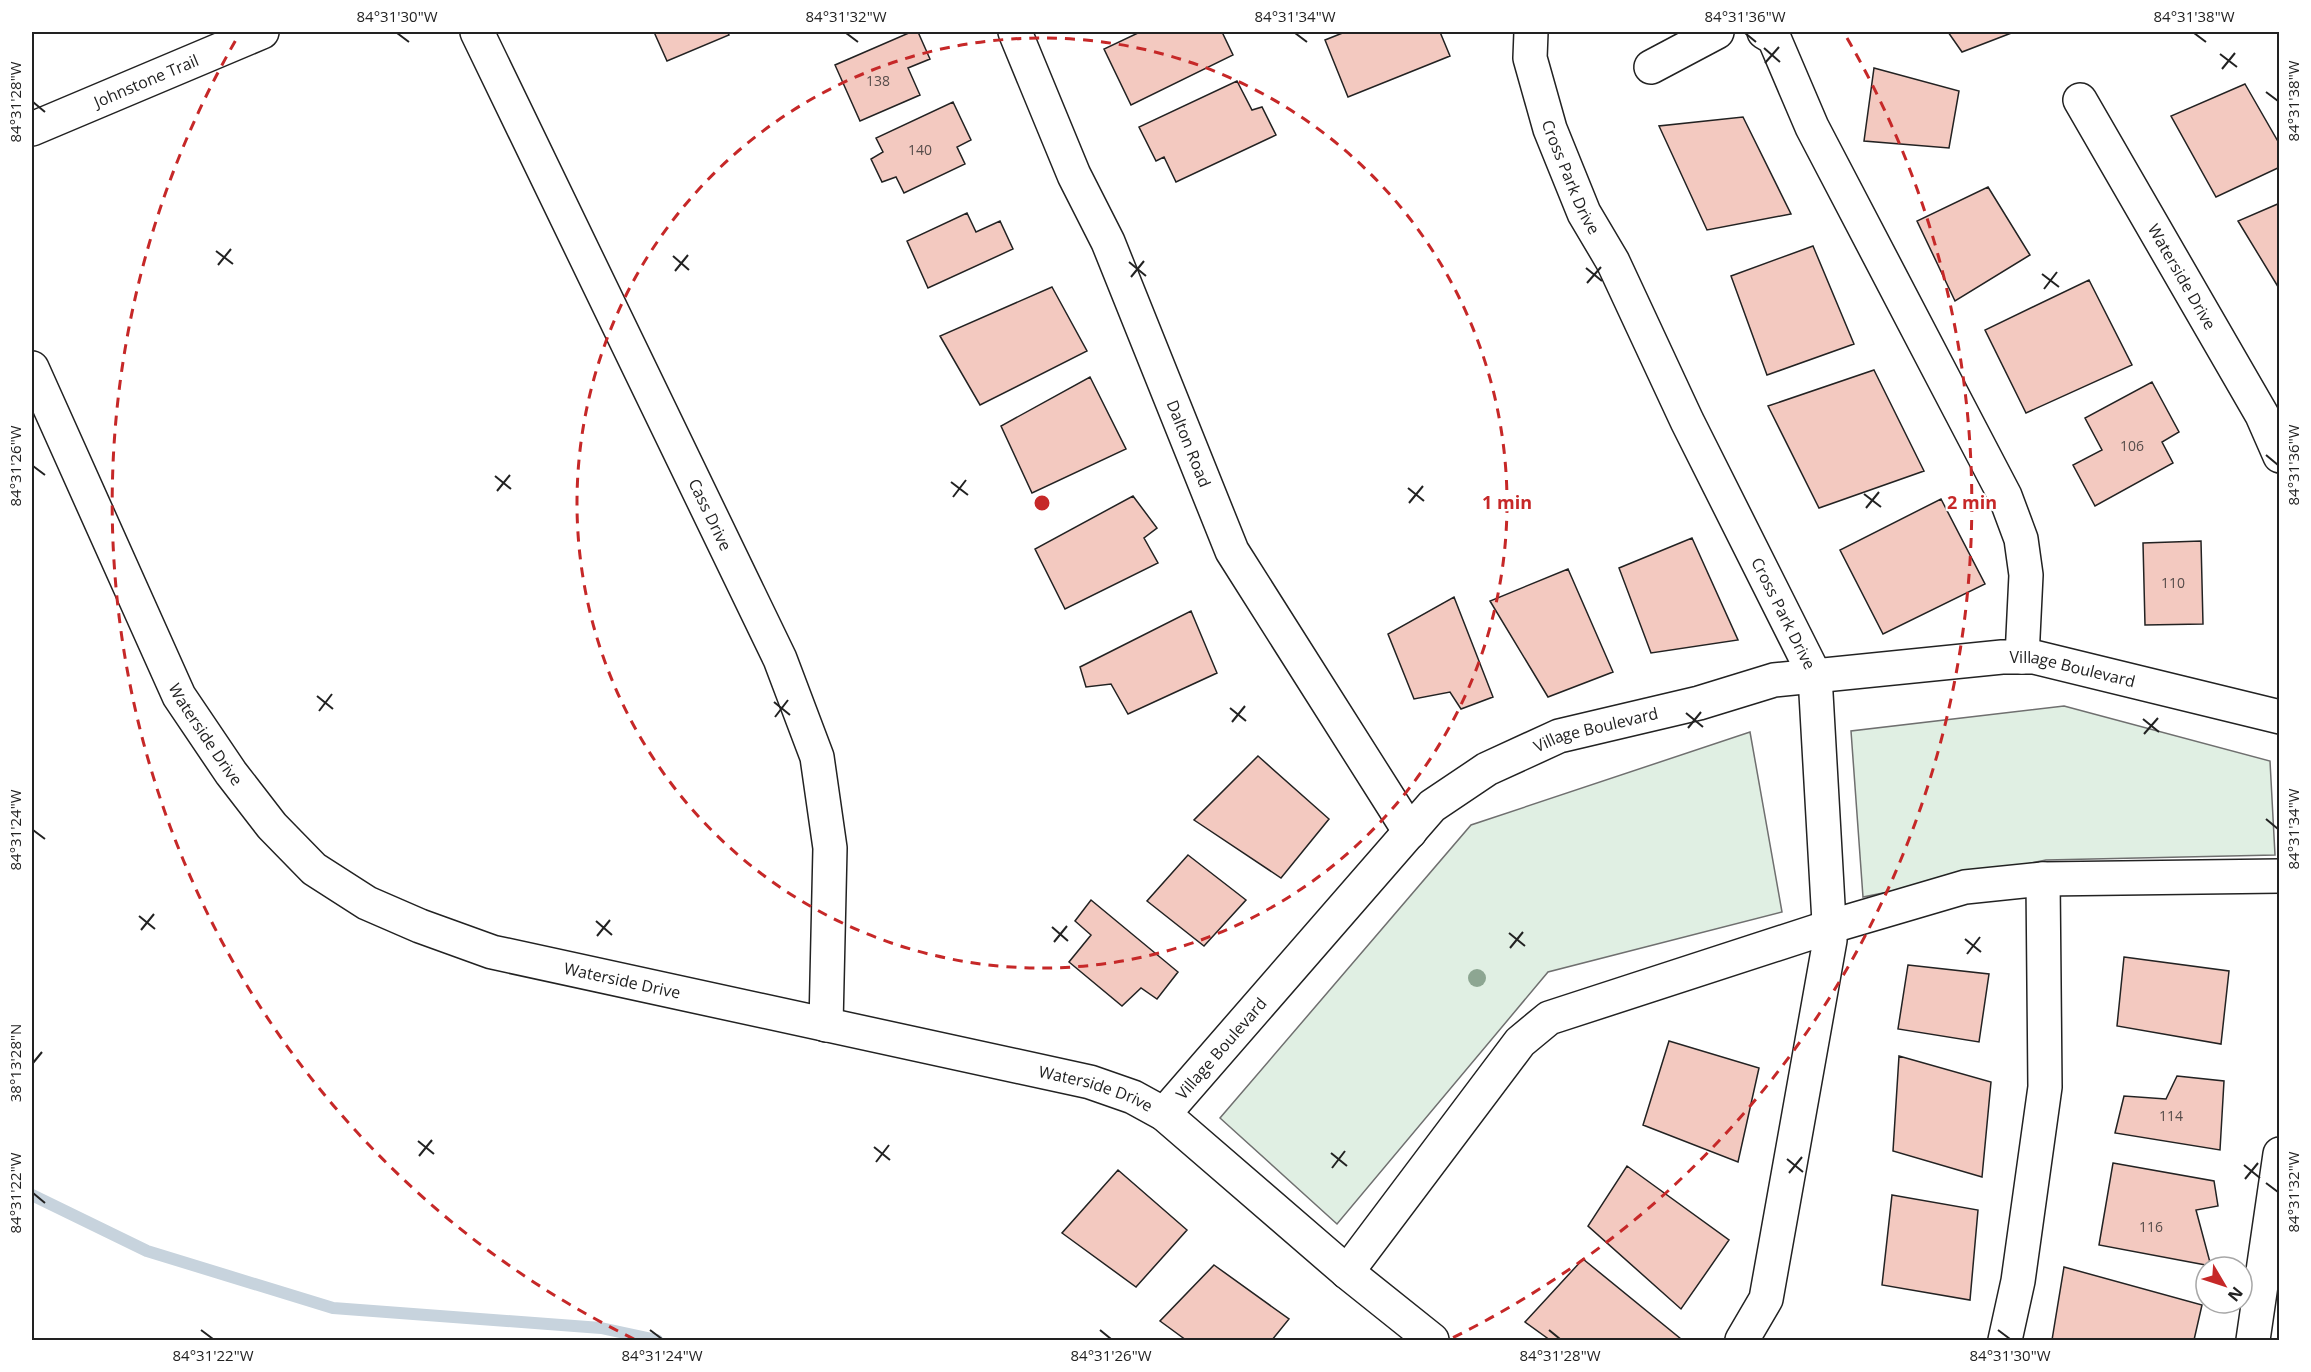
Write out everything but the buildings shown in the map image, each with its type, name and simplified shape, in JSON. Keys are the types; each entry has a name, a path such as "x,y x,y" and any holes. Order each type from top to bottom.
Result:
{"street":[{"name":"Johnstone Trail","path":"32,129 262,32"},
{"name":"Cass Drive","path":"477,32 780,658 817,757 830,848 826,1025"},
{"name":"Dalton Road","path":"1015,32 1074,175 1108,242 1232,551 1410,832"},
{"name":"Cross Park Drive","path":"1531,32 1530,58 1550,129 1584,213 1613,262 1687,421 1815,676 1830,940 1766,1299 1742,1341"},
{"path":"1651,67 1717,32"},
{"path":"1764,32 1774,38 1812,127 2006,496 2021,539 2026,575 2022,657"},
{"name":"Waterside Drive","path":"2080,100 2262,415 2280,456"},
{"name":"Waterside Drive","path":"32,368 179,696 231,773 272,826 314,869 367,903 420,927 492,952 1090,1083 1133,1097 1164,1114 1347,1272 1432,1341"},
{"name":"Village Boulevard","path":"1164,1114 1432,806 1487,769 1559,736 1699,703 1774,680 2022,657 2034,657 2280,717"},
{"path":"1347,1272 1520,1042 1549,1018 1829,927 1965,888 2043,879 2280,876"},
{"path":"2005,1341 2018,1281 2045,1087 2043,879"},
{"path":"2253,1341 2280,1154"}],"green space":[{"path":"2064,706 2270,761 2275,855 2046,860 1863,897 1851,731"},
{"path":"1750,732 1782,912 1548,972 1337,1224 1220,1118 1471,825"}],"waterway":[{"path":"32,1195 147,1251 333,1308 601,1328 657,1340"}]}
